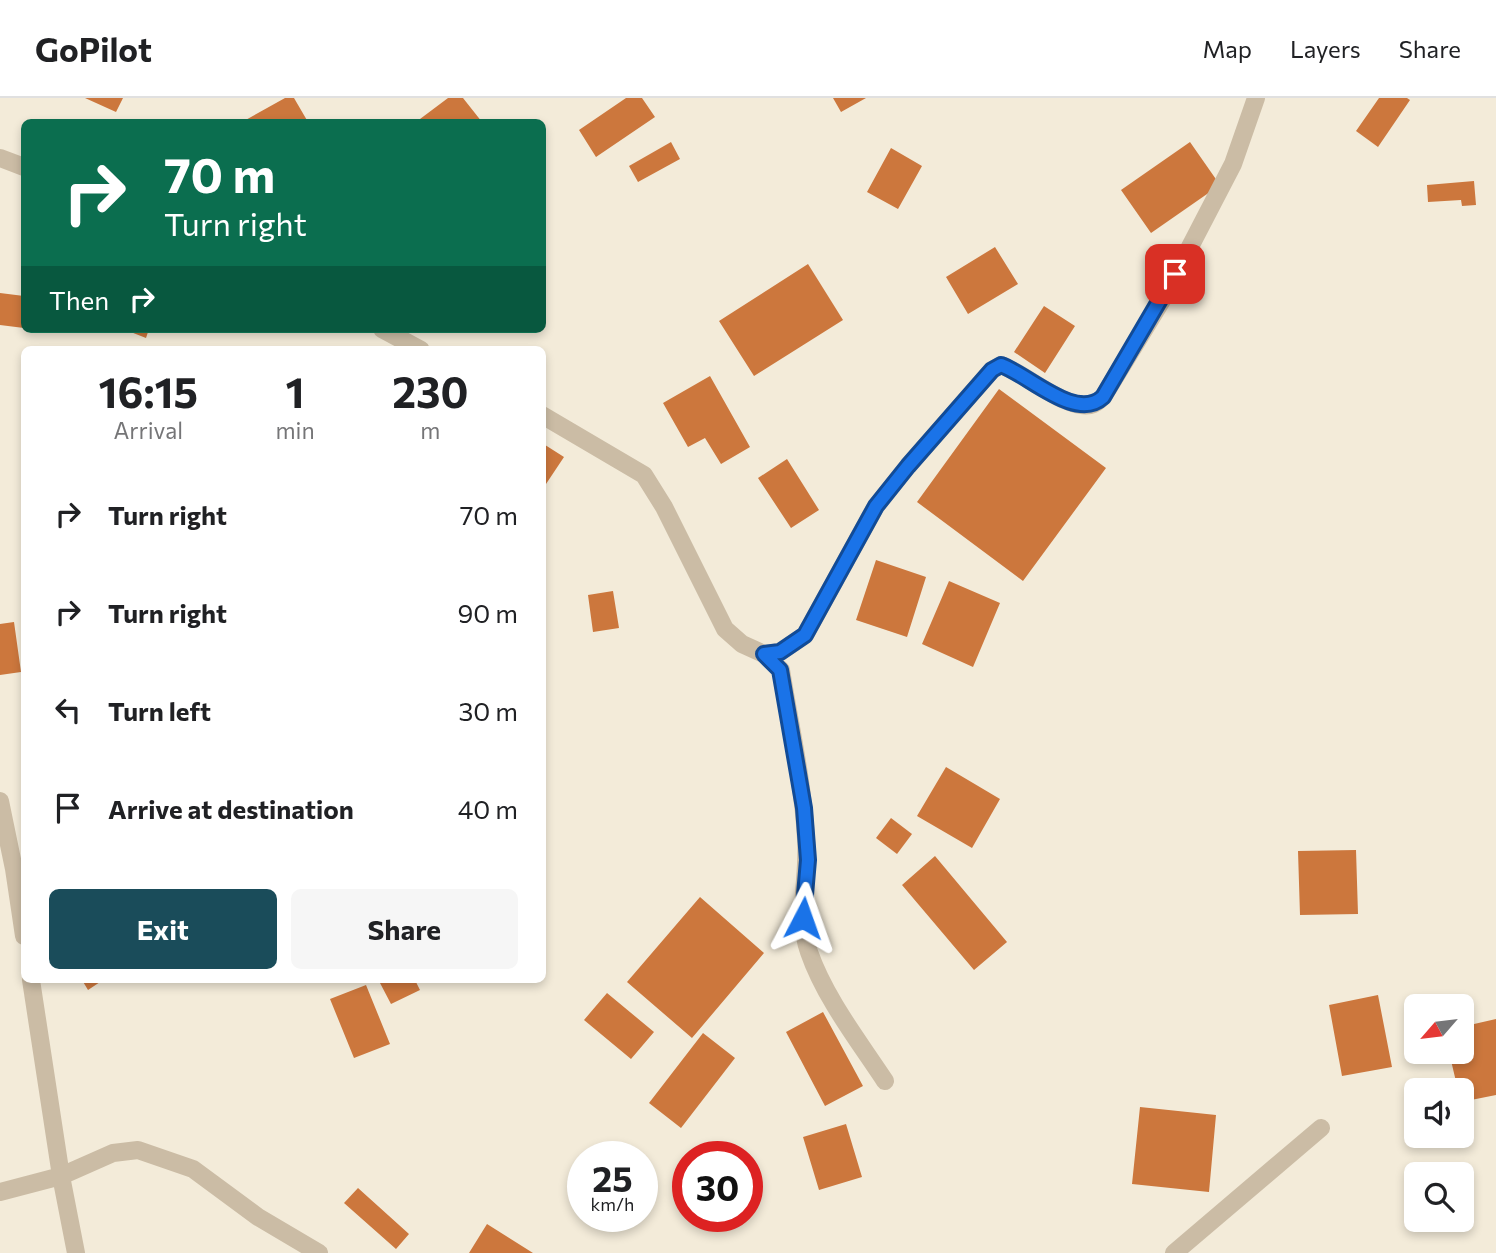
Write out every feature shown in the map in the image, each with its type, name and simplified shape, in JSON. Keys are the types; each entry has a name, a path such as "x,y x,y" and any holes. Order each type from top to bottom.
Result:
{"street":[{"path":"764,654 780,652 805,635 876,506 992,370 1001,365 1012,369 1064,400 1080,406 1095,404 1103,397 1164,297 1233,164 1256,98"},
{"path":"0,158 21,166"},
{"path":"389,333 414,346"},
{"path":"546,417 644,475 664,508 724,629 743,644 764,654 780,670 803,796 808,860 803,918 807,949 821,980 885,1081"},
{"path":"0,801 21,916"},
{"path":"31,983 61,1176 76,1253"},
{"path":"1174,1253 1321,1128"},
{"path":"0,1192 61,1176 113,1153 138,1150 193,1169 258,1217 319,1253"}],"building":[{"path":"85,98 123,98 116,112"},
{"path":"285,98 294,98 306,119 247,119"},
{"path":"448,98 463,98 480,119 420,119"},
{"path":"626,98 642,98 655,117 596,157 579,130"},
{"path":"833,98 866,98 841,112"},
{"path":"1379,98 1410,100 1378,147 1356,131"},
{"path":"671,142 680,159 638,182 629,166"},
{"path":"1190,142 1220,185 1151,233 1121,190"},
{"path":"891,148 922,166 898,209 867,192"},
{"path":"1474,181 1476,205 1462,206 1461,200 1428,202 1427,185"},
{"path":"995,247 1018,284 968,314 946,277"},
{"path":"808,264 843,320 754,376 719,321"},
{"path":"0,293 21,296 21,328 0,325"},
{"path":"1044,306 1075,326 1045,373 1014,352"},
{"path":"133,333 148,333 146,338"},
{"path":"710,376 750,447 721,464 705,438 688,447 663,403"},
{"path":"999,389 1106,468 1023,581 917,502"},
{"path":"546,446 564,457 546,484"},
{"path":"787,459 819,510 791,528 758,478"},
{"path":"876,560 926,577 907,637 856,620"},
{"path":"949,581 1000,603 973,667 922,644"},
{"path":"613,591 619,628 593,632 588,595"},
{"path":"14,622 21,672 0,675 0,624"},
{"path":"946,767 1000,799 972,848 917,816"},
{"path":"891,818 912,834 897,854 876,838"},
{"path":"1356,850 1358,914 1300,915 1298,851"},
{"path":"935,856 1007,942 974,970 902,885"},
{"path":"700,897 764,953 692,1038 627,982"},
{"path":"84,983 98,983 88,990"},
{"path":"380,983 416,983 420,990 391,1004"},
{"path":"366,985 390,1044 354,1058 330,999"},
{"path":"607,993 654,1032 631,1059 584,1020"},
{"path":"1378,995 1392,1067 1342,1076 1329,1005"},
{"path":"823,1012 863,1086 825,1106 786,1032"},
{"path":"1496,1019 1496,1095 1474,1099 1474,1078 1455,1078 1452,1064 1474,1064 1474,1024"},
{"path":"703,1033 735,1058 681,1128 649,1103"},
{"path":"1140,1107 1216,1115 1209,1192 1132,1184"},
{"path":"846,1124 862,1177 819,1190 803,1137"},
{"path":"358,1188 409,1234 396,1249 344,1203"},
{"path":"487,1224 533,1253 469,1253"}],"route":[{"path":"803,918 808,860 804,808 780,670 764,654 780,652 805,635 876,506 992,370 1001,365 1064,400 1080,406 1095,404 1103,397 1164,297 1175,274"}]}
